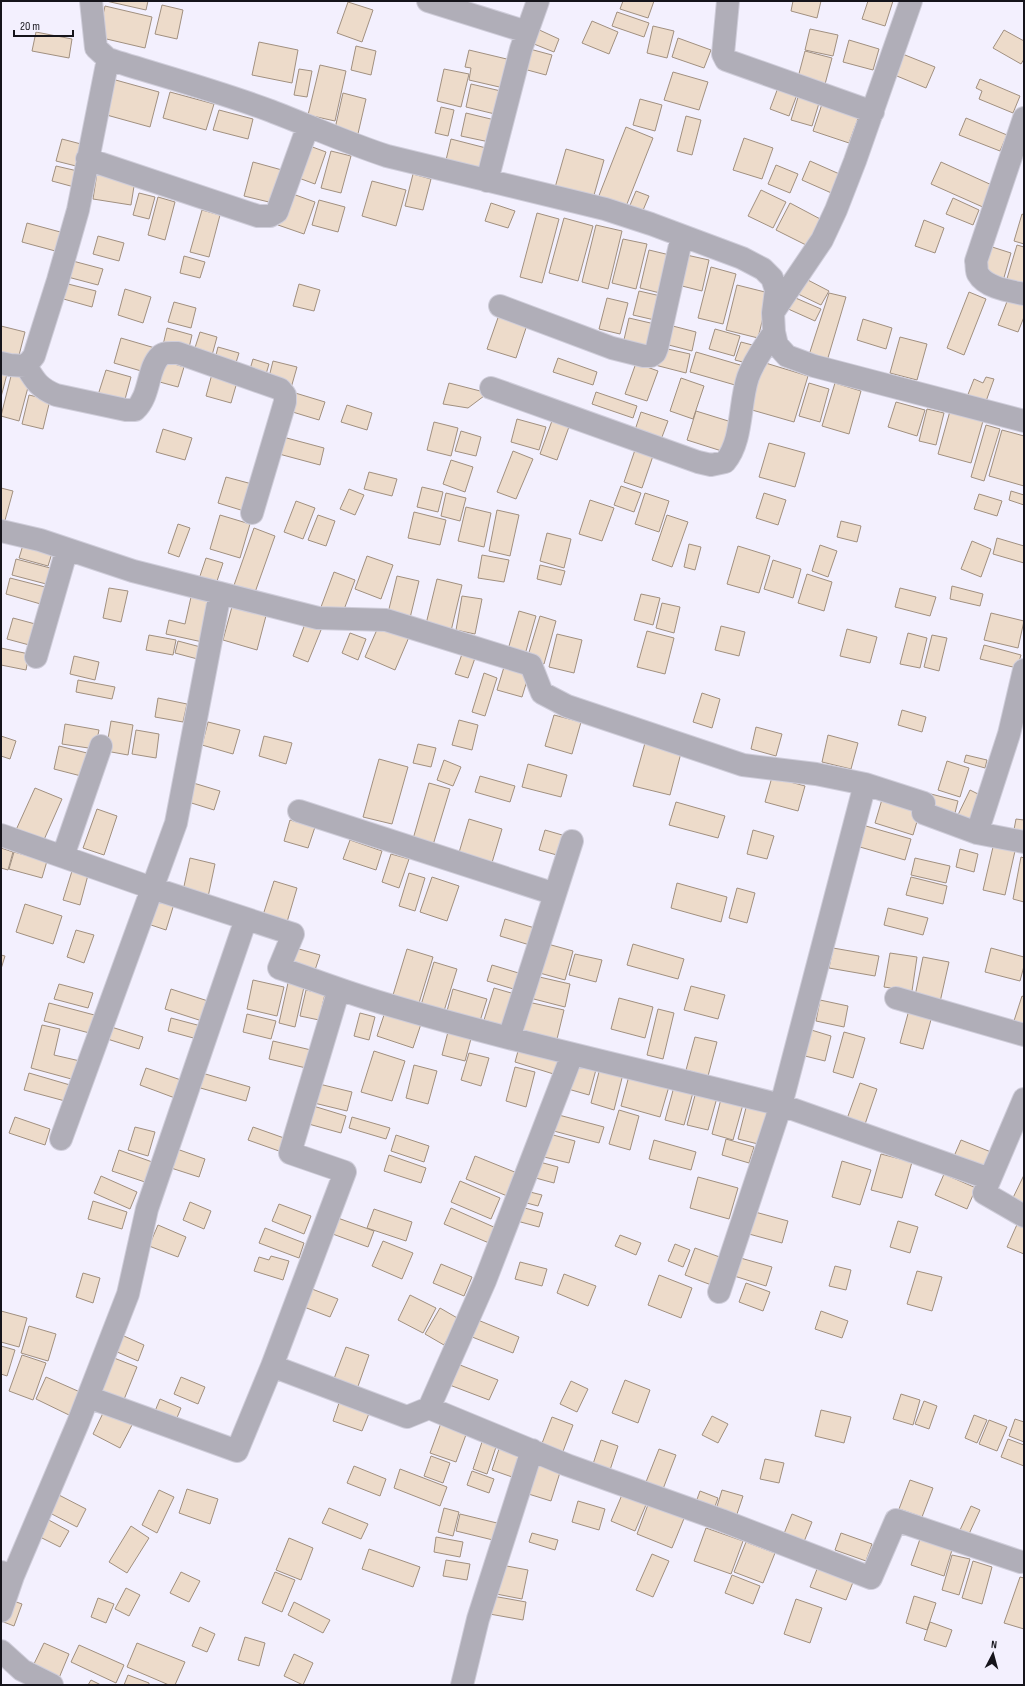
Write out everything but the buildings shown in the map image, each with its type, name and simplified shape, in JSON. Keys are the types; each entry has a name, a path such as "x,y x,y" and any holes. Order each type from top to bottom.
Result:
{"street":[{"path":"91,1 96,48 108,59 231,97 354,145 387,156 605,209 742,258 764,269 772,278 776,290 774,322 777,345 787,356 814,366 1024,421"},
{"path":"428,1 527,32"},
{"path":"487,181 507,100 527,32 538,1"},
{"path":"728,1 723,54 726,60 873,112"},
{"path":"491,388 698,462 711,465 725,462 734,448 748,378 752,367 774,322 822,240 855,161 911,1"},
{"path":"26,366 34,356 78,210 108,59"},
{"path":"1024,118 976,261 977,273 983,280 996,287 1024,294"},
{"path":"87,159 258,216 270,216 277,212 308,126"},
{"path":"500,306 612,348 644,356 651,356 656,353 682,236"},
{"path":"26,366 38,385 56,395 126,410 135,410 140,406 145,396 155,363 160,355 167,353 178,353 280,389 285,395 285,402 252,513"},
{"path":"1,363 26,366"},
{"path":"1,531 40,540 133,571 318,618 386,620 531,665 542,693 567,706 743,765 816,774 865,784 924,803 923,813 977,833 1024,842"},
{"path":"36,657 67,549"},
{"path":"61,1139 176,823 220,593"},
{"path":"977,833 1009,734 1024,670"},
{"path":"63,856 101,746"},
{"path":"719,1292 781,1105 865,784"},
{"path":"299,811 555,894"},
{"path":"1,835 152,888 293,934 278,968 379,1002 509,1038 572,1055 781,1105 990,1179"},
{"path":"509,1038 572,841"},
{"path":"1,1611 7,1574 88,1397 128,1294 147,1209 246,918"},
{"path":"88,1397 237,1451 272,1366 345,1172 290,1153 339,989"},
{"path":"896,998 1024,1035"},
{"path":"272,1366 407,1417 429,1408 485,1281 572,1055"},
{"path":"1024,1099 1019,1121 984,1193 1024,1216"},
{"path":"429,1408 567,1465 721,1520 871,1578 896,1520 1023,1558"},
{"path":"462,1685 478,1619 532,1450"},
{"path":"1,1652 22,1670 52,1685"}]}
